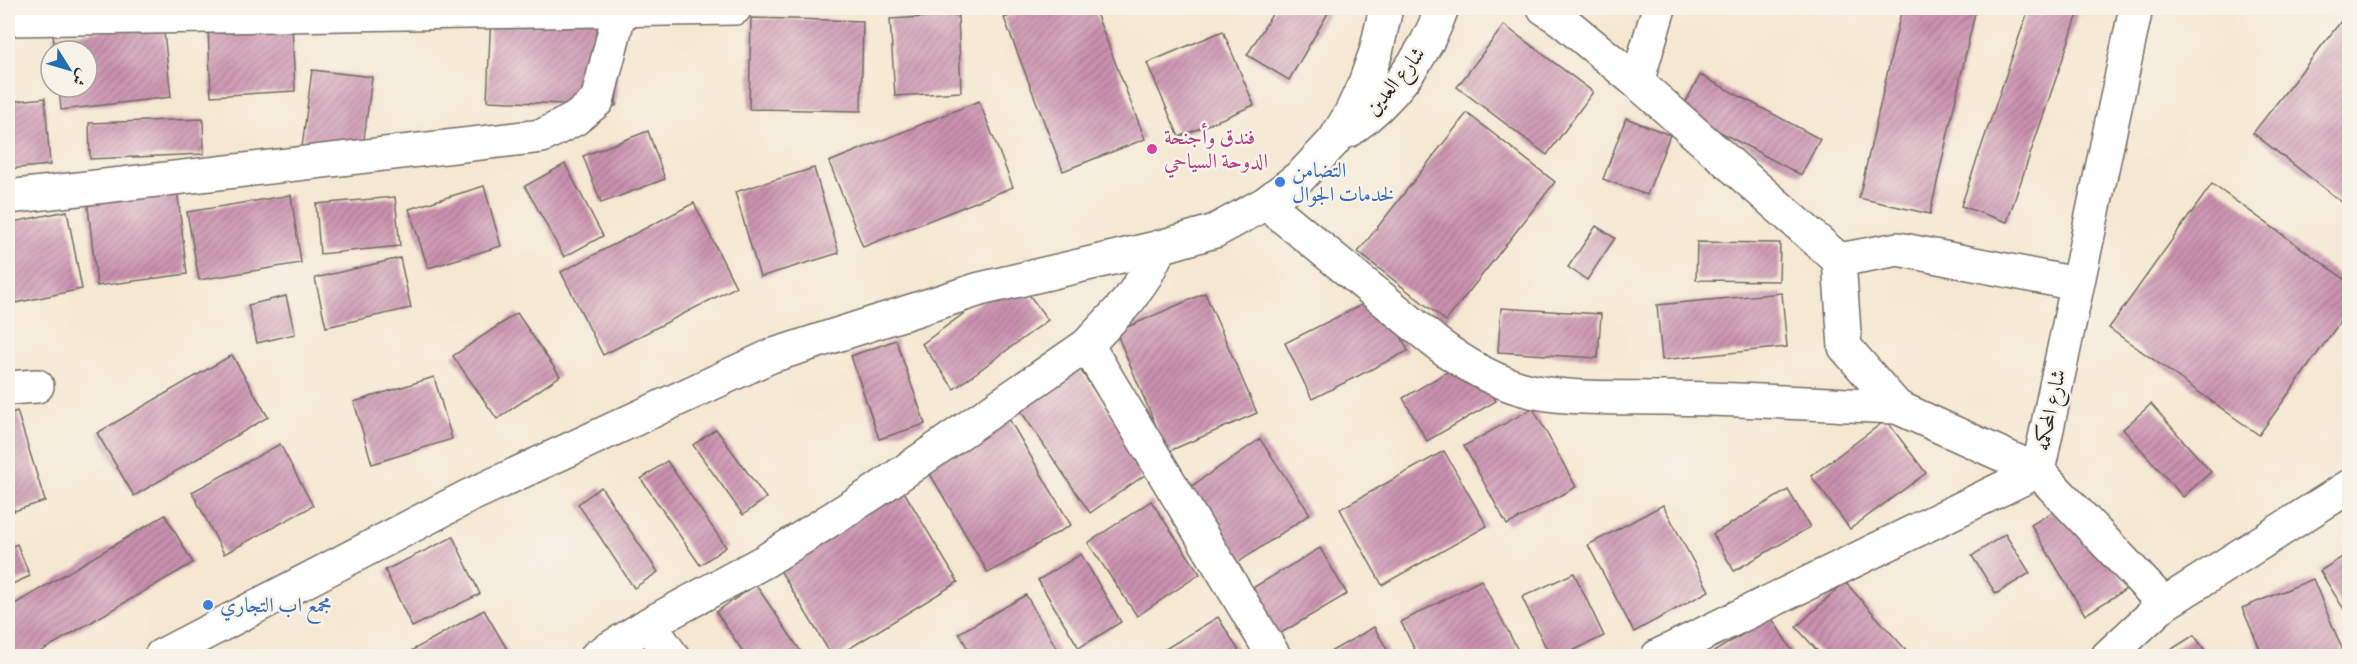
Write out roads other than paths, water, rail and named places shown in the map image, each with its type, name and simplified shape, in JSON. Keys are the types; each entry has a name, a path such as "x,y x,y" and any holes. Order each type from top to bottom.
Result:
{"street":[{"path":"8,19 735,8"},
{"name":"شارع العدين","path":"1334,141 1365,83 1376,52 1386,8"},
{"name":"شارع العدين","path":"1334,141 1387,98 1408,72 1425,45 1442,8"},
{"path":"1544,8 1637,82 1839,260 1845,347 1897,407"},
{"path":"1637,82 1659,8"},
{"name":"شارع المحكمه","path":"1658,657 2038,471 2136,8"},
{"path":"8,196 542,136 575,119 597,101 620,10"},
{"path":"161,657 469,496 771,356 980,289 1160,247 1215,231 1266,203 1302,175 1334,141"},
{"path":"1266,203 1459,360 1492,378 1535,392 1594,398 1664,398 1897,407 2038,471 2164,604"},
{"path":"597,657 649,624 765,561 873,493 1086,345 1129,300 1146,275 1160,247"},
{"path":"1839,260 1898,249 2076,284"},
{"path":"1086,345 1274,657"},
{"path":"2108,657 2164,604 2349,486"},
{"path":"649,624 672,657"}],"place":[{"name":"فندق وأجنحة الدوحة السياحي","path":"1152,149"},
{"name":"التضامن لخدمات الجوال","path":"1280,182"},
{"name":"مجمع اب التجاري","path":"208,605"}]}
